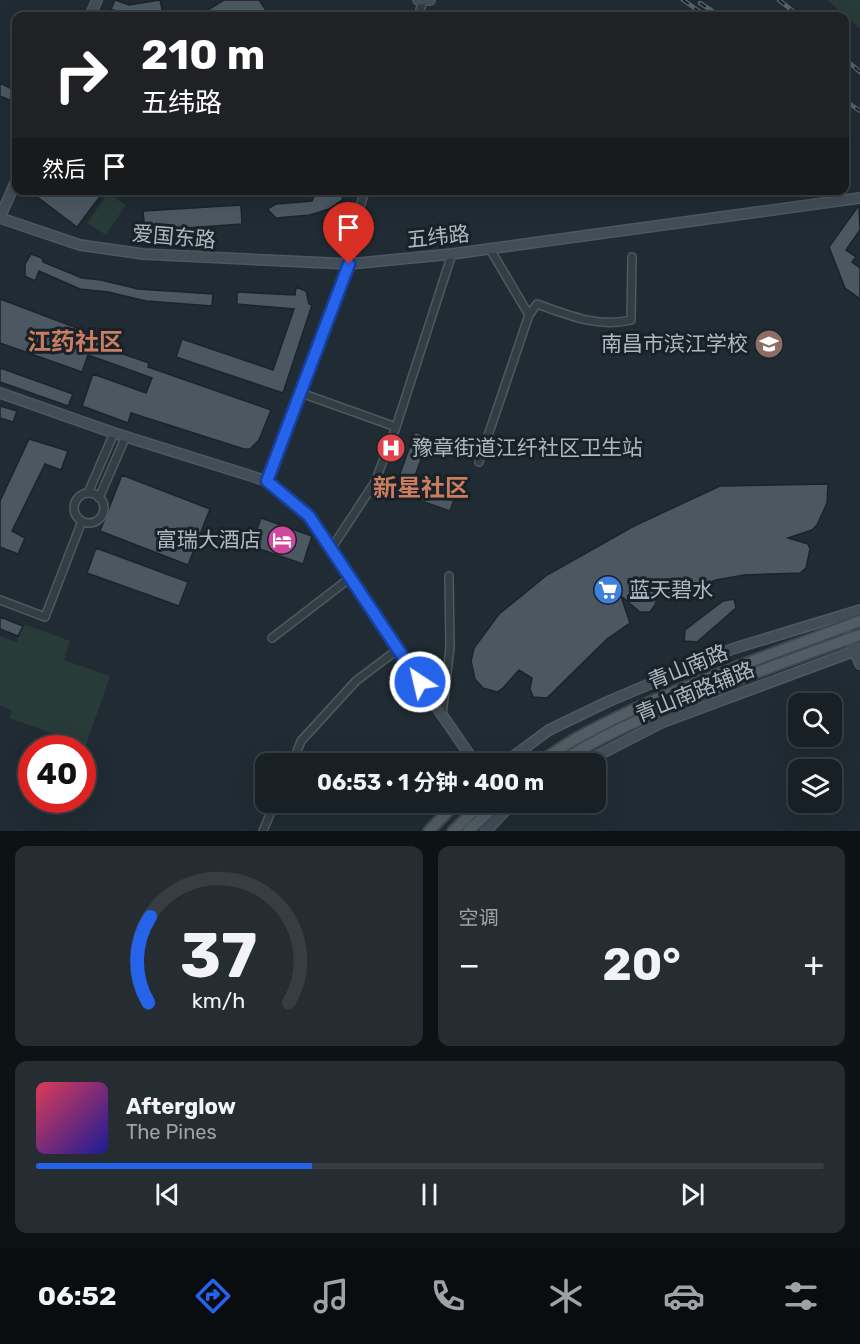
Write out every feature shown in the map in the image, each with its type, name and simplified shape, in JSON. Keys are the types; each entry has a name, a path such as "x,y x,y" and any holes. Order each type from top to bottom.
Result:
{"main road":[{"name":"青山南路","path":"555,753 579,737 631,711 860,621"},
{"name":"青山南路","path":"574,753 637,721 717,687 855,637"},
{"path":"429,831 446,813"},
{"path":"453,831 472,813"},
{"path":"468,831 488,813"}],"street":[{"path":"418,0 430,0"},
{"path":"0,218 12,190"},
{"path":"267,481 349,264 364,195"},
{"name":"五纬路","path":"349,264 452,254 860,198"},
{"name":"爱国东路","path":"0,218 80,245 143,255 349,264"},
{"path":"490,249 529,315"},
{"path":"332,549 375,482 396,427 452,254"},
{"path":"479,462 529,315 537,304 575,318 596,322 631,320 632,257"},
{"path":"0,393 114,433 267,481 309,516 468,753"},
{"path":"302,393 396,427"},
{"path":"88,493 99,498 103,506 102,515 91,523 82,521 75,514 75,504 81,496 88,493 114,433"},
{"path":"99,498 126,436"},
{"path":"0,600 45,617 82,521"},
{"path":"442,715 450,648 449,576"},
{"path":"272,638 350,578"},
{"name":"青山南路辅路","path":"518,753 549,730 607,702 732,649 860,610"},
{"path":"845,627 855,637 860,664"},
{"path":"296,753 301,741 356,681 397,650"},
{"name":"青山南路辅路","path":"602,753 663,722 857,650"},
{"path":"263,831 270,813"},
{"path":"486,831 503,813"}],"green space":[{"path":"827,0 860,0 860,29 849,19 849,12 841,12"},
{"path":"107,195 111,195 126,205 106,235 87,223"},
{"path":"24,624 70,641 64,660 110,676 89,735 57,735 9,718 12,710 0,705 0,636 17,642"}],"building":[{"path":"115,0 129,5 160,0 163,12 117,12 111,9"},
{"path":"224,0 259,0 267,12 204,12"},
{"path":"0,83 12,89 12,101 0,96"},
{"path":"35,195 101,195 77,227"},
{"path":"314,195 344,195 342,200 329,209 310,215 276,218 268,210 276,204 312,201"},
{"path":"241,205 242,224 145,231 143,211"},
{"path":"859,205 860,230 846,250 856,257 852,262 860,268 860,299 845,288 829,247"},
{"path":"31,254 42,258 43,262 82,278 138,289 213,294 212,306 146,301 108,292 80,289 39,271 35,281 25,276 25,264"},
{"path":"296,287 306,291 309,304 312,305 283,393 176,357 182,339 273,370 294,309 237,304 237,292 295,295"},
{"path":"0,299 106,339 103,347 149,363 148,367 271,410 259,440 250,449 244,449 131,413 128,423 82,406 93,374 146,393 152,378 88,355 82,372 0,343"},
{"path":"0,368 73,394 68,406 0,382"},
{"path":"0,406 17,411 13,422 0,418"},
{"path":"415,432 429,437 411,487 445,499 448,488 457,491 450,511 407,496 409,490 396,485"},
{"path":"29,439 68,451 61,470 45,464 12,531 25,538 18,554 0,547 0,501"},
{"path":"122,475 210,509 188,565 100,531"},
{"name":"蓝天碧水","path":"828,484 827,503 817,525 812,530 788,538 808,544 810,549 806,568 800,573 744,575 716,580 692,589 675,599 667,592 658,595 650,612 640,612 621,596 630,623 607,639 547,698 533,697 530,689 532,678 519,670 497,692 483,688 475,679 471,661 474,648 499,614 547,575 634,526 720,486"},
{"name":"富瑞大酒店","path":"261,518 312,536 303,564 251,546"},
{"path":"96,548 188,582 179,606 87,573"},
{"path":"734,599 736,608 697,642 684,641 685,630 723,601"},
{"path":"0,617 23,626 18,636 0,629"}],"railway":[{"path":"683,0 700,12"},
{"path":"779,0 794,12"},
{"path":"700,3 714,12"},
{"path":"849,62 860,72"},
{"path":"849,103 860,111"}],"place":[{"name":"南昌市滨江学校","path":"769,344"},
{"name":"豫章街道江纤社区卫生站","path":"391,448"},
{"name":"富瑞大酒店","path":"282,540"},
{"name":"蓝天碧水","path":"608,590"}],"district":[{"name":"江药社区","path":"75,342"},
{"name":"新星社区","path":"421,488"}],"route":[{"path":"349,264 267,481 309,516 420,682"}]}
